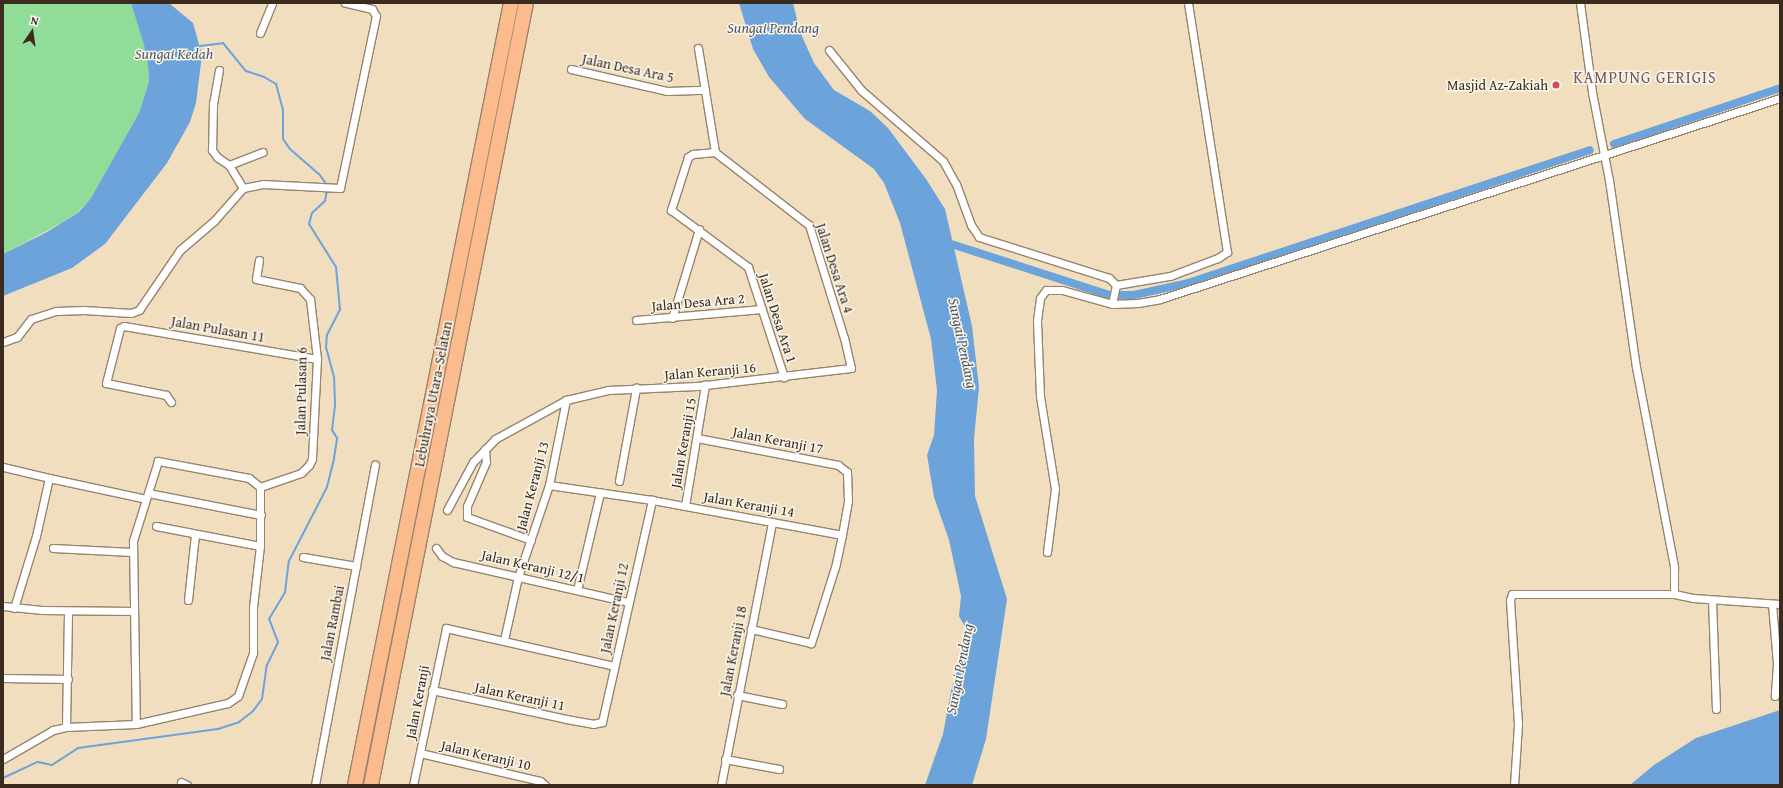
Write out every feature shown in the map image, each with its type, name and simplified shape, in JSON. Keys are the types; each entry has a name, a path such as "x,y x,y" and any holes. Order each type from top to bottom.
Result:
{"highway":[{"name":"Lebuhraya Utara–Selatan","path":"355,785 511,3"},
{"name":"Lebuhraya Utara–Selatan","path":"370,785 526,3"}],"street":[{"path":"260,33 272,3"},
{"path":"3,342 17,337 31,319 56,311 131,313 139,310 180,250 214,221 243,188 263,184 338,189 342,184 376,16 372,9 345,3"},
{"path":"1115,286 1170,276 1218,258 1227,252 1188,3"},
{"path":"1580,3 1592,92 1605,154 1636,367 1674,567 1674,594"},
{"path":"698,48 715,152"},
{"path":"829,50 861,90 943,161 956,184 971,225 979,237 1113,280 1115,286 1113,300"},
{"name":"Jalan Desa Ara 5","path":"571,69 667,91 705,90"},
{"path":"219,70 213,98 212,146 217,157 229,165 243,188"},
{"path":"1047,552 1056,493 1040,396 1037,320 1040,298 1046,290 1056,289 1138,304 1160,299 1780,98"},
{"path":"229,165 263,152"},
{"name":"Jalan Desa Ara 1","path":"715,152 693,154 688,157 671,210 699,229 748,267 784,377"},
{"name":"Jalan Desa Ara 4","path":"715,152 810,225 852,364"},
{"path":"672,318 699,229"},
{"name":"Jalan Pulasan 6","path":"260,260 256,279 300,288 310,299 317,359 312,458 309,465 301,473 260,487"},
{"name":"Jalan Desa Ara 2","path":"636,320 762,309"},
{"name":"Jalan Pulasan 11","path":"171,402 166,395 106,383 118,332 124,326 317,359"},
{"name":"Jalan Keranji 16","path":"447,510 470,467 495,439 566,400 608,390 706,385 846,371 851,368 852,364"},
{"name":"Jalan Keranji 15","path":"685,506 706,385"},
{"path":"619,481 636,388"},
{"name":"Jalan Keranji 13","path":"504,640 518,577 549,485 566,400"},
{"name":"Jalan Keranji 17","path":"697,438 838,466 845,469 848,476 848,501 842,535"},
{"path":"485,449 486,462 467,506 467,517 531,540"},
{"path":"3,759 53,730 66,727 136,724 228,703 238,696 253,653 253,607 260,546 260,487 249,478 158,461 132,552 136,724"},
{"name":"Jalan Rambai","path":"315,785 375,465"},
{"path":"3,467 49,478 260,515"},
{"path":"14,608 36,536 49,478"},
{"name":"Jalan Keranji 14","path":"549,485 652,500 842,535"},
{"path":"577,590 600,493"},
{"name":"Jalan Keranji 12","path":"602,722 652,500"},
{"name":"Jalan Keranji 18","path":"720,785 772,522"},
{"path":"156,526 260,546"},
{"path":"188,600 195,534"},
{"path":"751,629 811,643 835,567 842,535"},
{"path":"53,548 132,552"},
{"name":"Jalan Keranji 12/1","path":"436,548 442,556 453,562 628,602"},
{"path":"303,557 356,566"},
{"path":"1514,785 1518,724 1510,600 1512,594 1674,594 1712,600 1776,604 1777,664 1775,696"},
{"path":"1712,600 1716,709"},
{"path":"3,606 68,611 134,611"},
{"path":"66,727 68,611"},
{"name":"Jalan Keranji","path":"413,785 445,630 450,628 504,640"},
{"path":"504,640 614,666"},
{"path":"3,678 17,680 68,679"},
{"name":"Jalan Keranji 11","path":"432,690 578,722 597,724 602,722"},
{"path":"737,695 782,704"},
{"name":"Jalan Keranji 10","path":"420,753 540,781 545,785"},
{"path":"725,759 779,769"}],"green space":[{"path":"3,3 131,3 147,55 149,81 139,113 91,198 78,212 63,222 3,254"}],"water":[{"name":"Sungai Kedah","path":"131,3 169,3 193,23 202,55 196,103 190,122 167,163 105,244 72,268 3,296 3,254 47,232 79,212 91,198 139,113 149,81 148,66 144,45"},
{"name":"Sungai Pendang","path":"739,3 793,3 800,32 814,63 834,90 870,111 888,128 926,179 945,209 972,326 979,387 974,439 975,496 1007,599 986,739 972,785 925,785 943,734 951,691 968,632 959,616 961,596 949,540 934,497 927,455 934,435 937,390 931,339 900,223 884,183 874,169 805,119 769,77 753,49"},
{"path":"1780,710 1780,785 1630,785 1654,765 1696,738"}],"waterway":[{"path":"200,46 223,43 246,71 264,77 276,84 283,110 283,139 290,149 319,174 327,185"},
{"path":"1614,144 1780,88"},
{"path":"942,241 1109,295 1134,295 1188,283 1590,150"},
{"path":"3,778 38,762 52,765 78,748 218,729 239,722 253,711 262,699 267,665 278,642 269,619 285,592 289,561 327,487 337,438 332,430 335,404 334,377 326,348 327,335 340,310 336,267 309,224 312,213 325,201 327,190"}],"place":[{"name":"Masjid Az-Zakiah","path":"1556,85"}],"district":[{"name":"KAMPUNG GERIGIS","path":"1645,77"}]}
